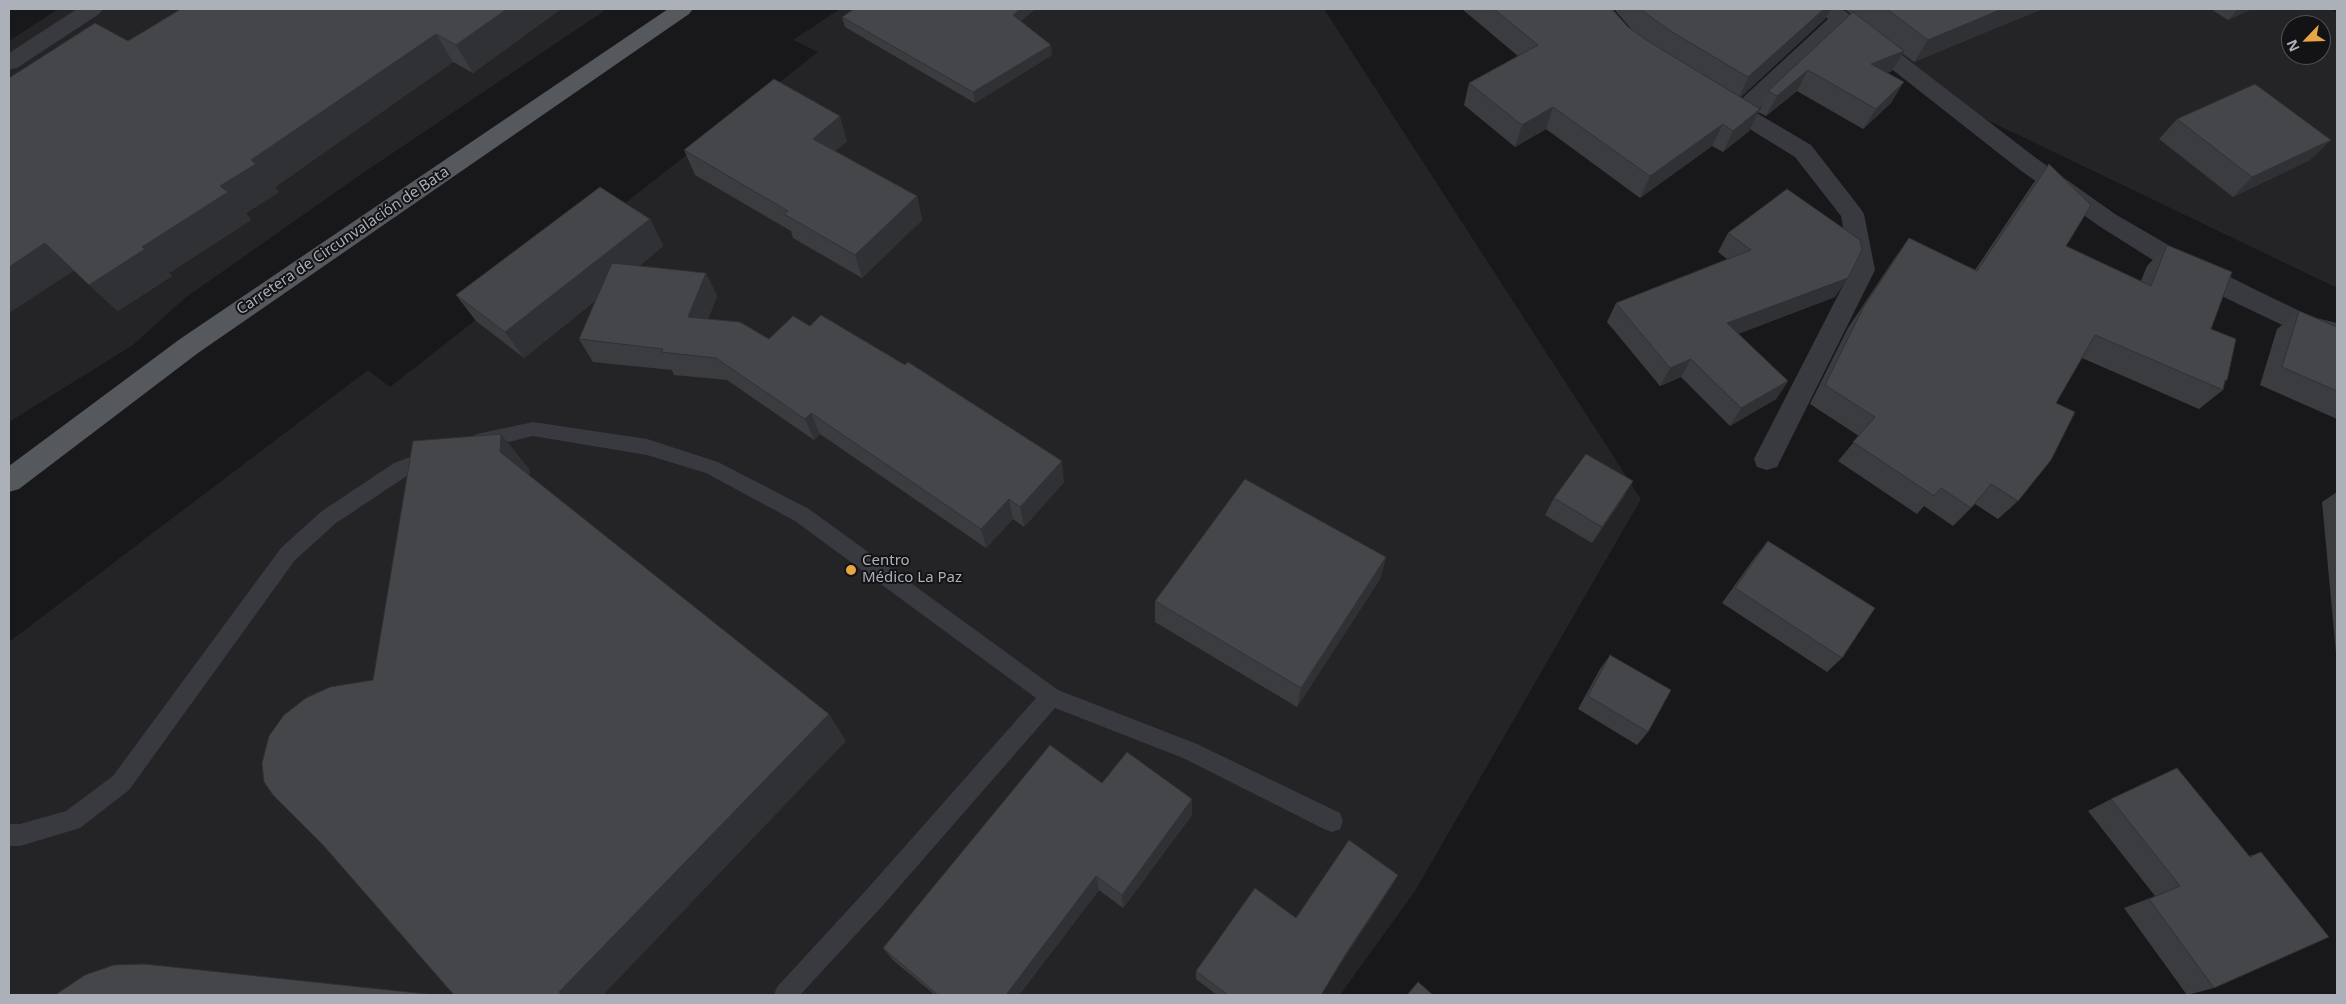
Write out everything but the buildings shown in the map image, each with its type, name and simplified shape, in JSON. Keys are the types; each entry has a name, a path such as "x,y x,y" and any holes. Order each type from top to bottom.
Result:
{"main road":[{"name":"Carretera de Circunvalación de Bata","path":"9,481 190,346 682,9"}],"street":[{"path":"9,63 92,9"},
{"path":"1740,113 1834,14 2028,164 2107,220 2173,260 2245,296 2306,325 2337,332"},
{"path":"1701,89 1803,152 1852,214 1863,270 1767,460"}],"lane":[{"path":"9,835 20,835 72,820 121,783 288,554 329,517 401,469 455,449 533,429 647,447 711,467 802,514 1051,697 1190,751 1332,821"},
{"path":"784,995 877,895 1051,697"}],"shaded area":[{"path":"58,9 607,9 360,175 185,298 133,345 9,422 9,41"},
{"name":"Centro Médico La Paz","path":"840,9 1324,9 1641,499 1415,891 1340,995 9,995 9,642 368,370 390,387 818,52 793,40"},
{"path":"1841,9 2331,9 2337,13 2337,288 1956,105"}],"place":[{"name":"Centro Médico La Paz","path":"851,570"}]}
